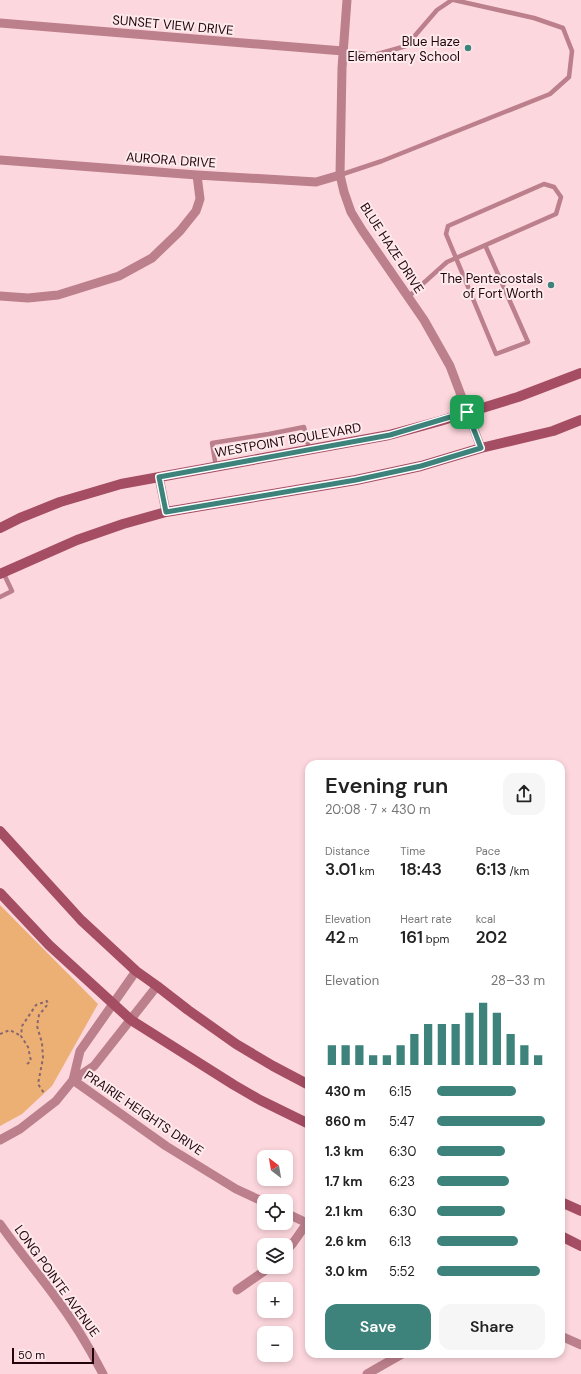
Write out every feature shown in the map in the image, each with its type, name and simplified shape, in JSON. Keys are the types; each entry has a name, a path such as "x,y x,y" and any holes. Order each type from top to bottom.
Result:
{"main road":[{"name":"WESTPOINT BOULEVARD","path":"0,528 60,502 120,484 390,435 518,397 581,373"},
{"path":"1,573 77,540 123,524 166,512 356,480 421,466 481,448 553,431 581,420"},
{"path":"0,831 81,920 136,971 236,1044 305,1083"},
{"path":"0,894 49,945 131,1020 234,1085 260,1100 305,1122"},
{"path":"565,1204 581,1211"},
{"path":"565,1238 581,1246"}],"street":[{"name":"BLUE HAZE DRIVE","path":"347,0 343,51 340,175 344,192 351,212 358,224 424,320 450,366 481,448"},
{"name":"SUNSET VIEW DRIVE","path":"0,23 343,51"},
{"name":"AURORA DRIVE","path":"0,160 197,175 316,182 340,175"},
{"path":"0,296 28,298 58,295 119,276 152,258 180,231 196,212 200,199 197,175"},
{"path":"159,477 166,512"},
{"path":"73,1080 80,1051 136,971"},
{"path":"0,1140 20,1129 56,1102 73,1080 94,1066 157,986"},
{"name":"PRAIRIE HEIGHTS DRIVE","path":"73,1080 166,1146 236,1188 257,1198"},
{"path":"293,1216 305,1222"},
{"name":"LONG POINTE AVENUE","path":"0,1224 87,1343 103,1374"},
{"path":"293,1244 305,1228"},
{"path":"237,1290 260,1274"},
{"path":"565,1338 581,1345"},
{"path":"367,1374 395,1358"}],"lane":[{"path":"340,175 550,94 569,77 572,51 563,28 534,18 453,0 437,10 406,46 374,55 343,51"},
{"path":"408,297 447,262 455,259 485,245 556,214 561,197 554,187 544,184 448,226 446,234 455,259 496,354 528,342 485,245"},
{"path":"216,466 212,442 269,434 304,427 309,449"},
{"path":"0,597 12,591 1,573"}],"path":[{"path":"21,1036 22,1026 36,1005 47,1001 48,1004 39,1015 37,1026 42,1043 43,1058 38,1084 44,1093"},
{"path":"0,1034 10,1030 21,1036 28,1047 31,1061 27,1064"}],"shaded area":[{"path":"0,905 98,1004 52,1086 22,1114 0,1126"}],"place":[{"name":"Blue Haze Elementary School","path":"468,48"},
{"name":"The Pentecostals of Fort Worth","path":"551,285"}],"route":[{"path":"467,412 481,448 421,466 356,480 166,512 159,477 390,435 467,412"}]}
